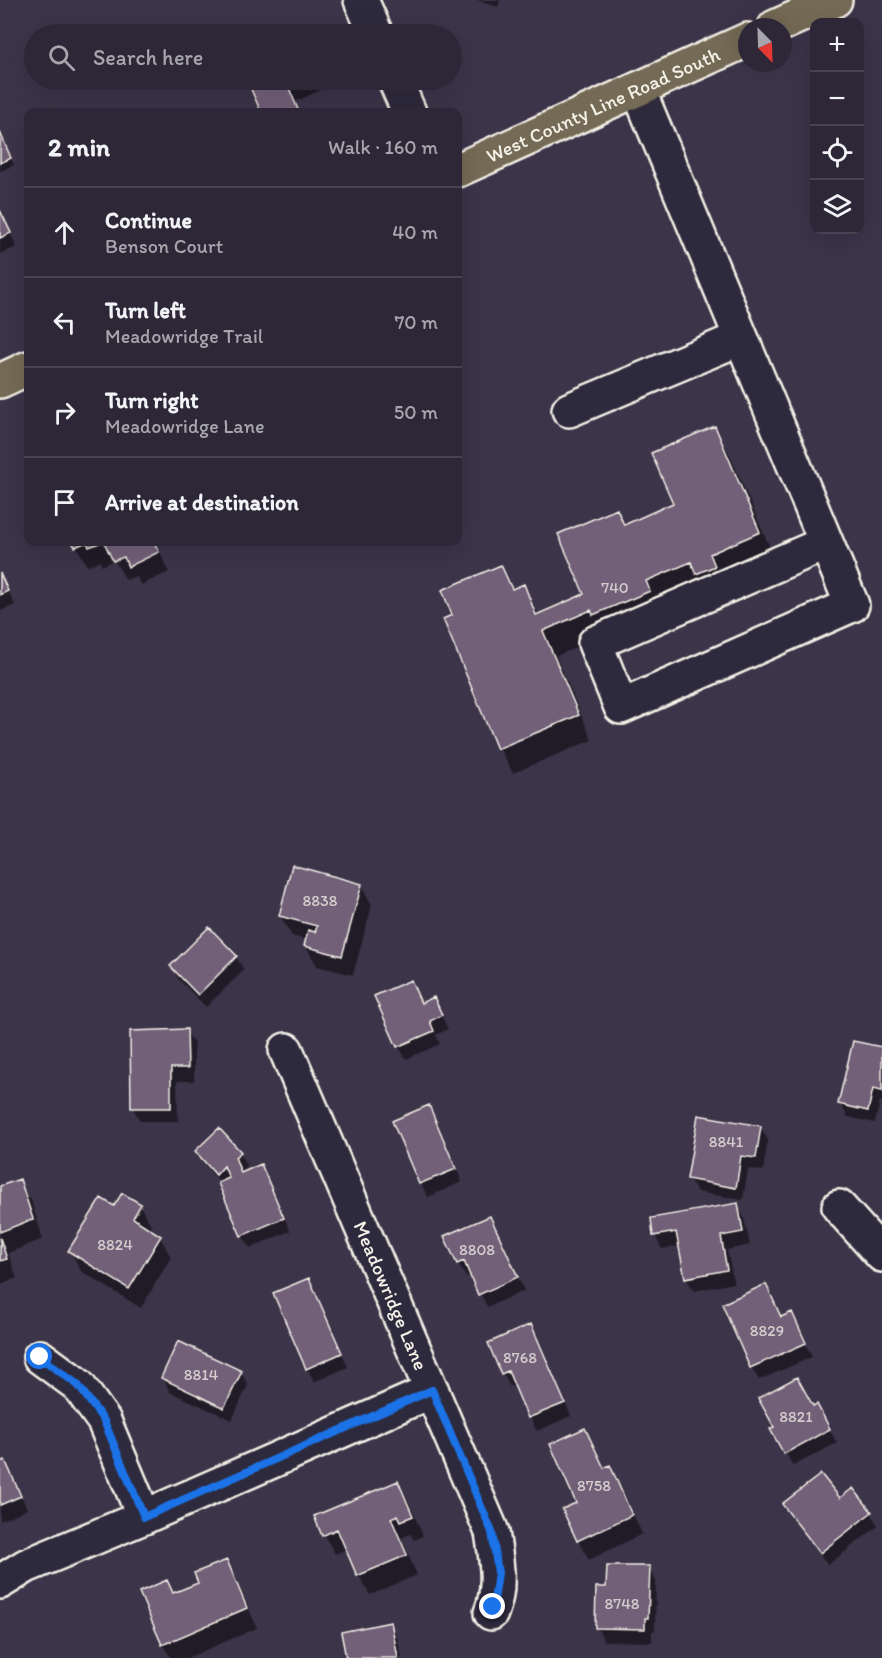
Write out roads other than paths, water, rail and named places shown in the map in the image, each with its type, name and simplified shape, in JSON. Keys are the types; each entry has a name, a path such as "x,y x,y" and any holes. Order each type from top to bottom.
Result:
{"main road":[{"path":"792,19 835,0"},
{"name":"West County Line Road South","path":"462,168 738,44"},
{"path":"0,381 24,370"}],"street":[{"path":"361,0 372,24"},
{"path":"638,89 852,605 621,707 595,643 826,543"},
{"path":"399,90 407,108"},
{"path":"569,410 741,338"},
{"name":"Meadowridge Lane","path":"286,1050 492,1532 498,1573 490,1613"},
{"path":"839,1207 882,1255"},
{"path":"40,1357 78,1385 104,1421 144,1517"},
{"path":"0,1582 26,1566 144,1517 432,1390"}]}
